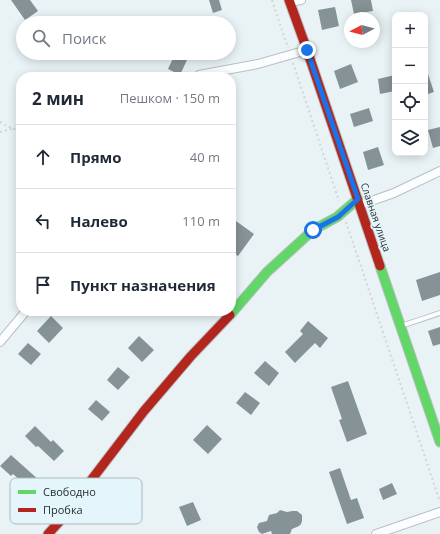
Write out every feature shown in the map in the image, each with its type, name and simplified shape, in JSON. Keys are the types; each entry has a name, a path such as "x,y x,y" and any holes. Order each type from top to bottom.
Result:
{"street":[{"path":"290,1 301,0"},
{"name":"Славная улица","path":"290,1 440,442"},
{"path":"215,72 258,64 307,50"},
{"path":"236,307 267,272 313,230 338,217 359,202 394,193 440,171"},
{"path":"0,342 22,316"},
{"path":"92,478 144,411 191,356 228,316"},
{"path":"376,534 440,512"},
{"path":"48,534 57,524"}],"lane":[{"path":"401,326 440,313"}],"path":[{"path":"272,0 440,502"},
{"path":"0,122 13,129"},
{"path":"0,132 16,129"}],"building":[{"path":"11,0 30,0 38,11 31,16 22,16"},
{"path":"209,0 219,0 222,10 213,13"},
{"path":"351,0 371,0 373,11 354,12"},
{"path":"335,7 339,26 322,30 318,10"},
{"path":"172,60 187,60 181,72 174,72 168,69"},
{"path":"351,64 358,82 340,89 334,71"},
{"path":"428,74 434,92 428,94"},
{"path":"392,76 392,92 380,94 378,79"},
{"path":"369,108 373,121 354,127 350,114"},
{"path":"440,127 440,146 433,148 428,130"},
{"path":"378,147 384,165 368,170 363,152"},
{"path":"236,221 254,234 238,256 236,255"},
{"path":"440,272 440,295 422,301 416,280"},
{"path":"51,316 63,328 49,343 37,331"},
{"path":"308,321 328,338 320,348 315,343 295,363 285,352 303,334 300,331"},
{"path":"440,327 440,344 433,346 428,331"},
{"path":"139,336 154,350 142,362 128,348"},
{"path":"28,343 41,354 31,365 18,354"},
{"path":"265,361 279,373 269,386 254,373"},
{"path":"118,367 130,377 118,390 107,380"},
{"path":"348,381 367,434 347,442 339,420 342,419 331,387"},
{"path":"245,392 260,403 251,415 236,403"},
{"path":"96,400 110,412 102,421 88,409"},
{"path":"207,425 222,439 208,454 193,440"},
{"path":"35,426 51,442 53,440 64,451 54,461 25,436"},
{"path":"11,455 37,478 18,478 13,474 11,476 0,466"},
{"path":"340,468 351,500 357,498 364,518 347,524 329,472"},
{"path":"392,483 397,494 383,500 379,489"},
{"path":"193,502 201,520 187,526 179,507"},
{"path":"280,510 287,512 297,511 302,515 301,524 292,529 290,534 272,534 271,531 262,534 259,532 257,527 259,523 267,521 269,515 277,513"}],"traffic: fast":[{"path":"236,308 267,272 313,230 337,217 358,199"},
{"path":"380,266 440,442"}],"traffic: jam":[{"path":"289,0 380,266"},
{"path":"93,478 144,411 191,356 229,316"},
{"path":"48,534 57,524"}],"route":[{"path":"307,50 358,199 338,217 313,230"}]}
